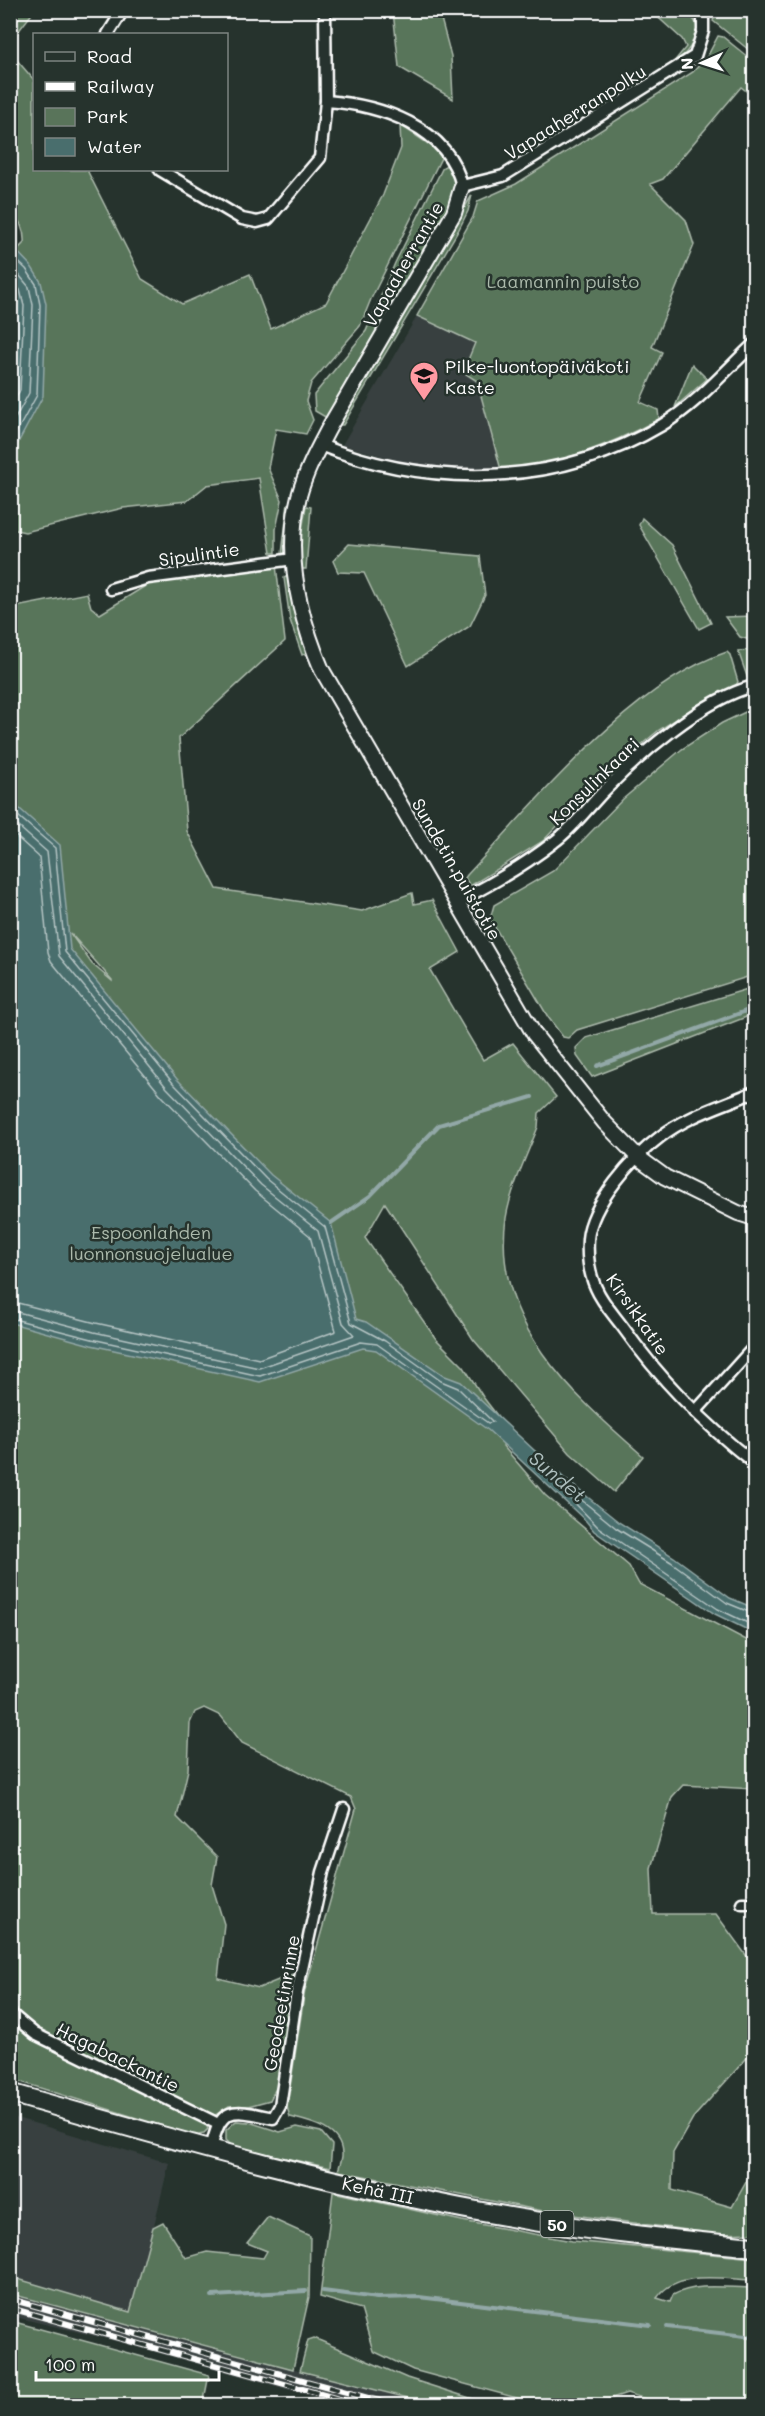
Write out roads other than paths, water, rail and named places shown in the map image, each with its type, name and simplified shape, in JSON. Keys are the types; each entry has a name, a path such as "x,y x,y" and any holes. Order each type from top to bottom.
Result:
{"highway":[{"name":"Kehä III","path":"10,2093 210,2150 362,2187 534,2221 754,2247"}],"street":[{"path":"109,33 123,10"},
{"path":"162,171 242,219 257,222 268,219 320,158 326,101 325,10"},
{"name":"Vapaaherranpolku","path":"462,186 503,176 695,56 703,31 703,16"},
{"name":"Vapaaherrantie","path":"320,445 454,213 462,186 448,152 411,125 384,110 326,101"},
{"path":"320,445 390,466 453,475 490,476 571,464 616,448 684,410 754,344"},
{"name":"Sundetin puistotie","path":"320,445 298,499 294,559 301,615 322,670 534,1034 604,1122 639,1158 665,1177 738,1213 754,1218"},
{"name":"Sipulintie","path":"111,589 148,578 294,559"},
{"name":"Konsulinkaari","path":"457,902 556,841 618,777 661,739 716,704 754,686"},
{"name":"Kirsikkatie","path":"754,1092 692,1119 660,1136 607,1191 595,1213 588,1240 591,1272 596,1288 639,1350 695,1412 754,1463"},
{"path":"695,1412 754,1347"},
{"name":"Geodeetinrinne","path":"216,2123 228,2114 237,2113 273,2118 280,2106 297,1992 320,1883 344,1809"},
{"path":"742,1903 754,1903"},
{"name":"Hagabackantie","path":"10,2013 35,2034 216,2123"},
{"path":"210,2150 216,2123"}],"water":[{"path":"11,245 31,266 41,282 46,304 43,396 11,456"},
{"name":"Espoonlahden luonnonsuojelualue","path":"11,801 60,845 70,949 177,1079 271,1175 331,1223 356,1319 366,1322 445,1376 461,1382 564,1478 620,1523 674,1557 730,1598 754,1608 754,1633 715,1614 594,1531 488,1430 376,1350 363,1348 260,1382 91,1345 11,1323"}],"waterway":[{"path":"597,1066 754,1008"},
{"path":"331,1223 370,1196 439,1125 532,1097"},
{"path":"212,2296 306,2291"},
{"path":"323,2291 377,2298 419,2297 650,2325"},
{"path":"667,2327 754,2337"}],"railway":[{"path":"10,2299 397,2406"},
{"path":"10,2308 364,2406"}],"place":[{"name":"Pilke-luontopäiväkoti Kaste","path":"424,402"}],"park label":[{"name":"Laamannin puisto","path":"563,281"}],"water label":[{"name":"Sundet","path":"558,1476"}]}
